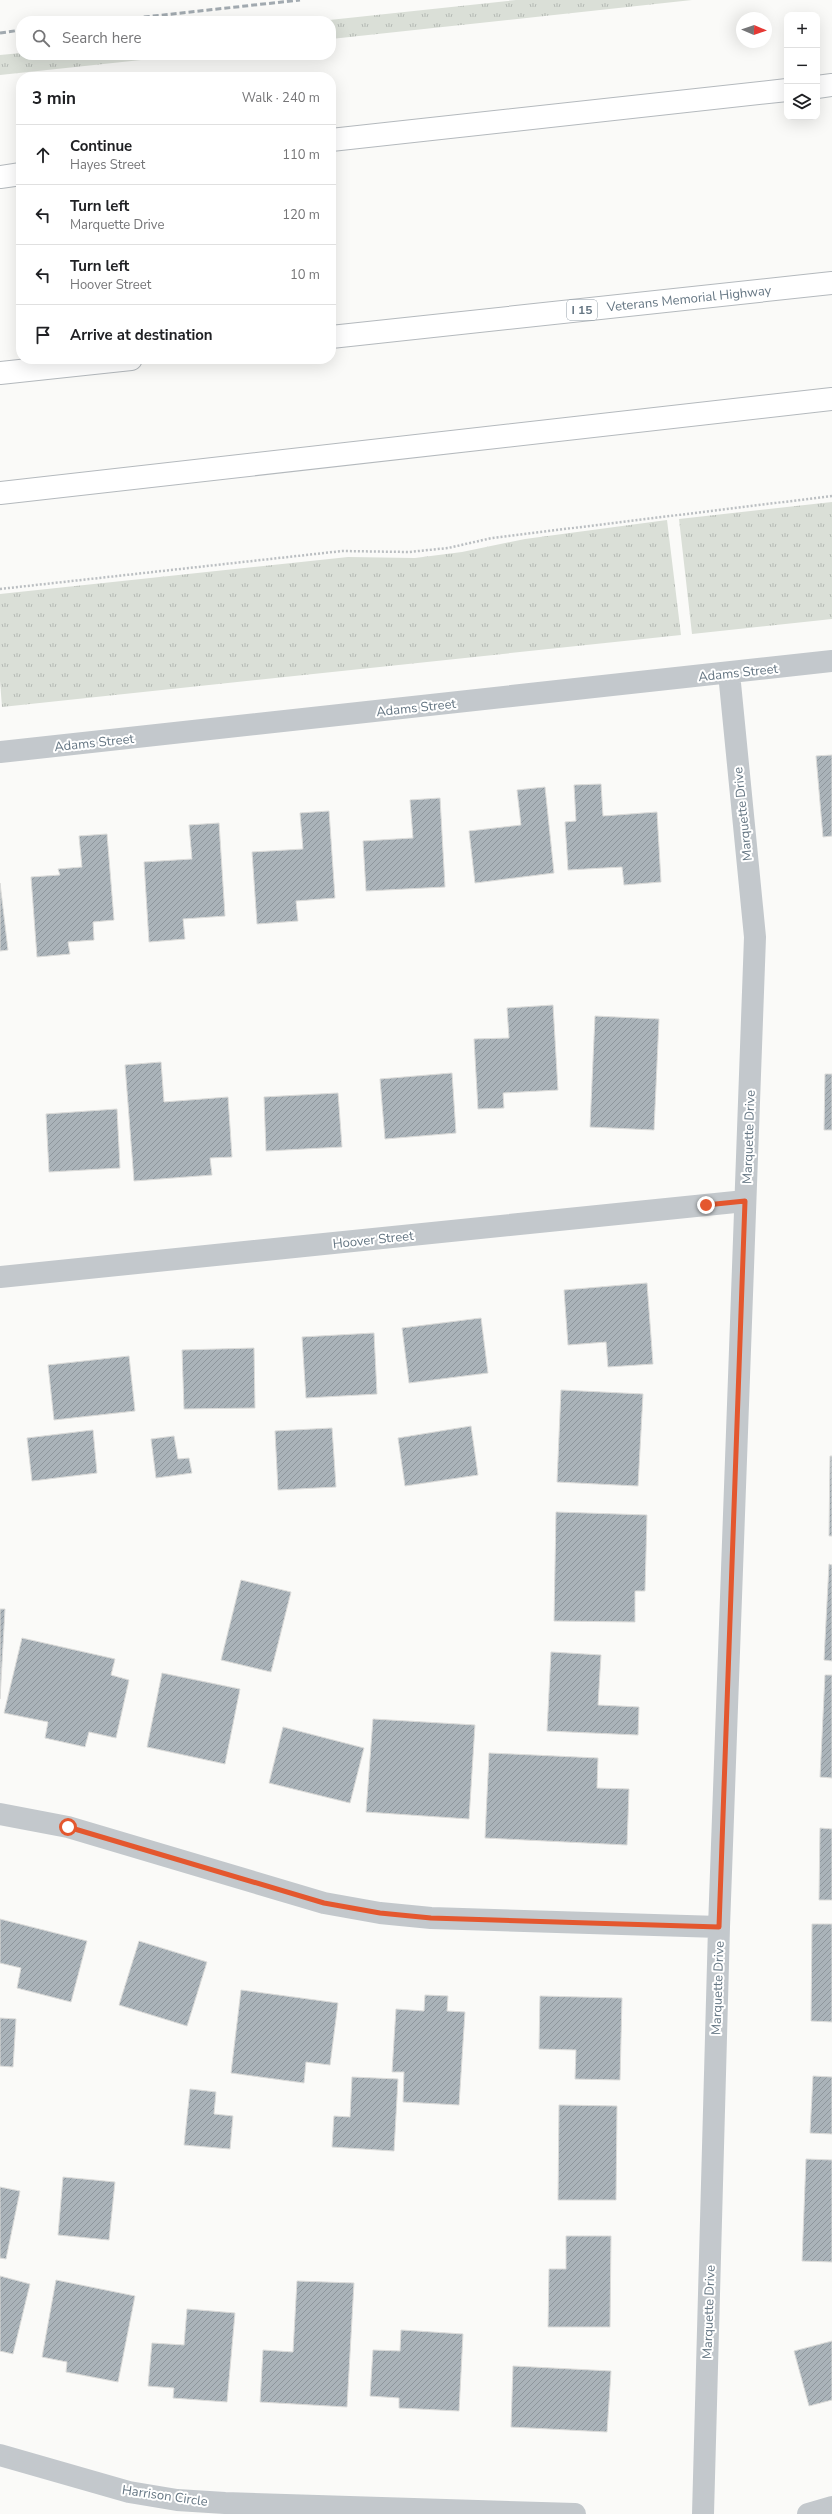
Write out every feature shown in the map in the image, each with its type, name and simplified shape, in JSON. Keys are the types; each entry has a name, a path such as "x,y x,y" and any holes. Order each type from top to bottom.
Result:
{"highway":[{"path":"820,87 832,85"},
{"path":"336,139 784,90"},
{"path":"0,177 16,175"},
{"name":"Veterans Memorial Highway","path":"336,336 832,283"},
{"path":"0,373 84,364"},
{"path":"0,493 832,399"}],"street":[{"name":"Adams Street","path":"0,752 832,661"},
{"name":"Marquette Drive","path":"703,2514 719,1927 754,937 729,673"},
{"name":"Hoover Street","path":"0,1277 745,1201"},
{"path":"0,1814 68,1827 324,1903 380,1913 431,1918 719,1927"},
{"name":"Harrison Circle","path":"0,2455 129,2492 177,2500 225,2504 575,2514"},
{"path":"808,2514 832,2507"}],"path":[{"path":"0,590 342,552 409,552 448,548 492,538 832,496"}],"green space":[{"path":"516,0 692,0 336,38 336,19"},
{"path":"16,53 16,60 141,60 16,72 16,73 0,75 0,55"},
{"path":"832,502 832,619 692,634 679,519"},
{"path":"667,520 681,635 2,707 0,681 0,594 348,557 415,558 462,552 525,539"}],"building":[{"path":"832,755 832,836 823,837 816,756"},
{"path":"601,784 603,816 657,812 661,882 624,885 622,867 568,870 565,822 576,821 574,785"},
{"path":"545,787 554,873 475,883 469,831 521,825 517,790"},
{"path":"440,798 445,887 366,891 363,841 413,838 410,800"},
{"path":"329,811 335,898 296,901 298,921 257,924 252,852 303,849 300,813"},
{"path":"219,823 225,916 183,919 185,939 149,942 144,862 192,859 189,825"},
{"path":"107,834 114,920 93,922 94,940 68,942 70,954 37,957 31,877 60,875 58,869 82,867 79,836"},
{"path":"0,883 8,950 0,951"},
{"path":"553,1005 558,1090 503,1093 504,1108 478,1109 474,1039 509,1038 507,1008"},
{"path":"595,1016 659,1019 654,1130 590,1127"},
{"path":"161,1062 164,1102 228,1097 232,1157 210,1158 212,1175 134,1181 125,1065"},
{"path":"452,1073 456,1133 385,1139 380,1079"},
{"path":"825,1074 832,1074 832,1130 824,1130"},
{"path":"338,1093 342,1147 266,1151 264,1097"},
{"path":"117,1109 120,1168 49,1172 46,1114"},
{"path":"647,1283 653,1364 608,1367 606,1342 568,1345 564,1290"},
{"path":"481,1318 488,1373 409,1383 402,1328"},
{"path":"374,1333 377,1394 306,1398 302,1337"},
{"path":"254,1348 255,1408 184,1409 182,1350"},
{"path":"129,1356 135,1411 54,1420 48,1365"},
{"path":"561,1390 643,1394 638,1486 557,1482"},
{"path":"471,1426 478,1475 405,1486 398,1438"},
{"path":"332,1428 336,1487 278,1490 275,1431"},
{"path":"93,1430 97,1473 32,1481 27,1438"},
{"path":"174,1436 178,1459 189,1458 192,1473 156,1478 151,1439"},
{"path":"830,1456 832,1456 832,1536 829,1536"},
{"path":"556,1512 647,1515 645,1591 635,1591 635,1622 554,1621"},
{"path":"829,1564 832,1565 832,1661 824,1660"},
{"path":"241,1580 291,1592 271,1672 221,1660"},
{"path":"0,1609 5,1609 0,1699"},
{"path":"22,1638 115,1659 111,1675 129,1680 116,1738 89,1732 85,1747 45,1738 48,1722 4,1713"},
{"path":"551,1652 601,1655 598,1705 639,1707 638,1735 547,1731"},
{"path":"162,1673 240,1689 225,1764 147,1747"},
{"path":"825,1675 832,1675 832,1778 820,1777"},
{"path":"373,1719 475,1725 469,1819 366,1812"},
{"path":"283,1727 364,1748 350,1803 269,1783"},
{"path":"489,1753 598,1758 597,1788 629,1789 627,1845 485,1838"},
{"path":"820,1828 832,1829 832,1900 819,1900"},
{"path":"0,1919 87,1941 71,2002 17,1988 21,1968 0,1963"},
{"path":"812,1924 832,1924 832,2022 811,2021"},
{"path":"139,1941 207,1962 187,2026 119,2005"},
{"path":"241,1990 338,2003 330,2065 306,2062 304,2083 231,2073"},
{"path":"425,1995 448,1996 447,2011 465,2012 459,2105 403,2102 404,2072 392,2072 396,2009 424,2011"},
{"path":"540,1996 622,1998 620,2080 575,2079 576,2050 539,2049"},
{"path":"0,2018 16,2019 13,2067 0,2066"},
{"path":"813,2076 832,2077 832,2134 810,2133"},
{"path":"352,2077 398,2079 394,2151 332,2147 334,2116 350,2117"},
{"path":"190,2089 216,2092 214,2114 233,2116 230,2149 184,2145"},
{"path":"559,2105 617,2106 616,2200 558,2200"},
{"path":"806,2159 832,2160 832,2262 802,2261"},
{"path":"63,2177 115,2182 109,2240 58,2235"},
{"path":"0,2187 20,2191 6,2259 0,2258"},
{"path":"566,2236 611,2236 610,2327 548,2327 549,2269 566,2269"},
{"path":"0,2276 30,2284 13,2354 0,2351"},
{"path":"56,2280 135,2296 118,2382 66,2372 67,2362 42,2357"},
{"path":"297,2281 354,2283 347,2407 260,2402 263,2350 293,2352"},
{"path":"187,2309 235,2313 227,2402 173,2398 174,2388 148,2386 152,2343 184,2345"},
{"path":"401,2330 463,2334 459,2411 399,2408 399,2398 370,2396 373,2350 400,2351"},
{"path":"832,2341 832,2400 809,2406 794,2351"},
{"path":"513,2366 611,2371 607,2432 511,2427"}],"railway":[{"path":"154,16 300,0"},
{"path":"0,33 16,31"}],"route":[{"path":"68,1827 324,1903 380,1913 431,1918 719,1927 745,1201 706,1205"}]}
